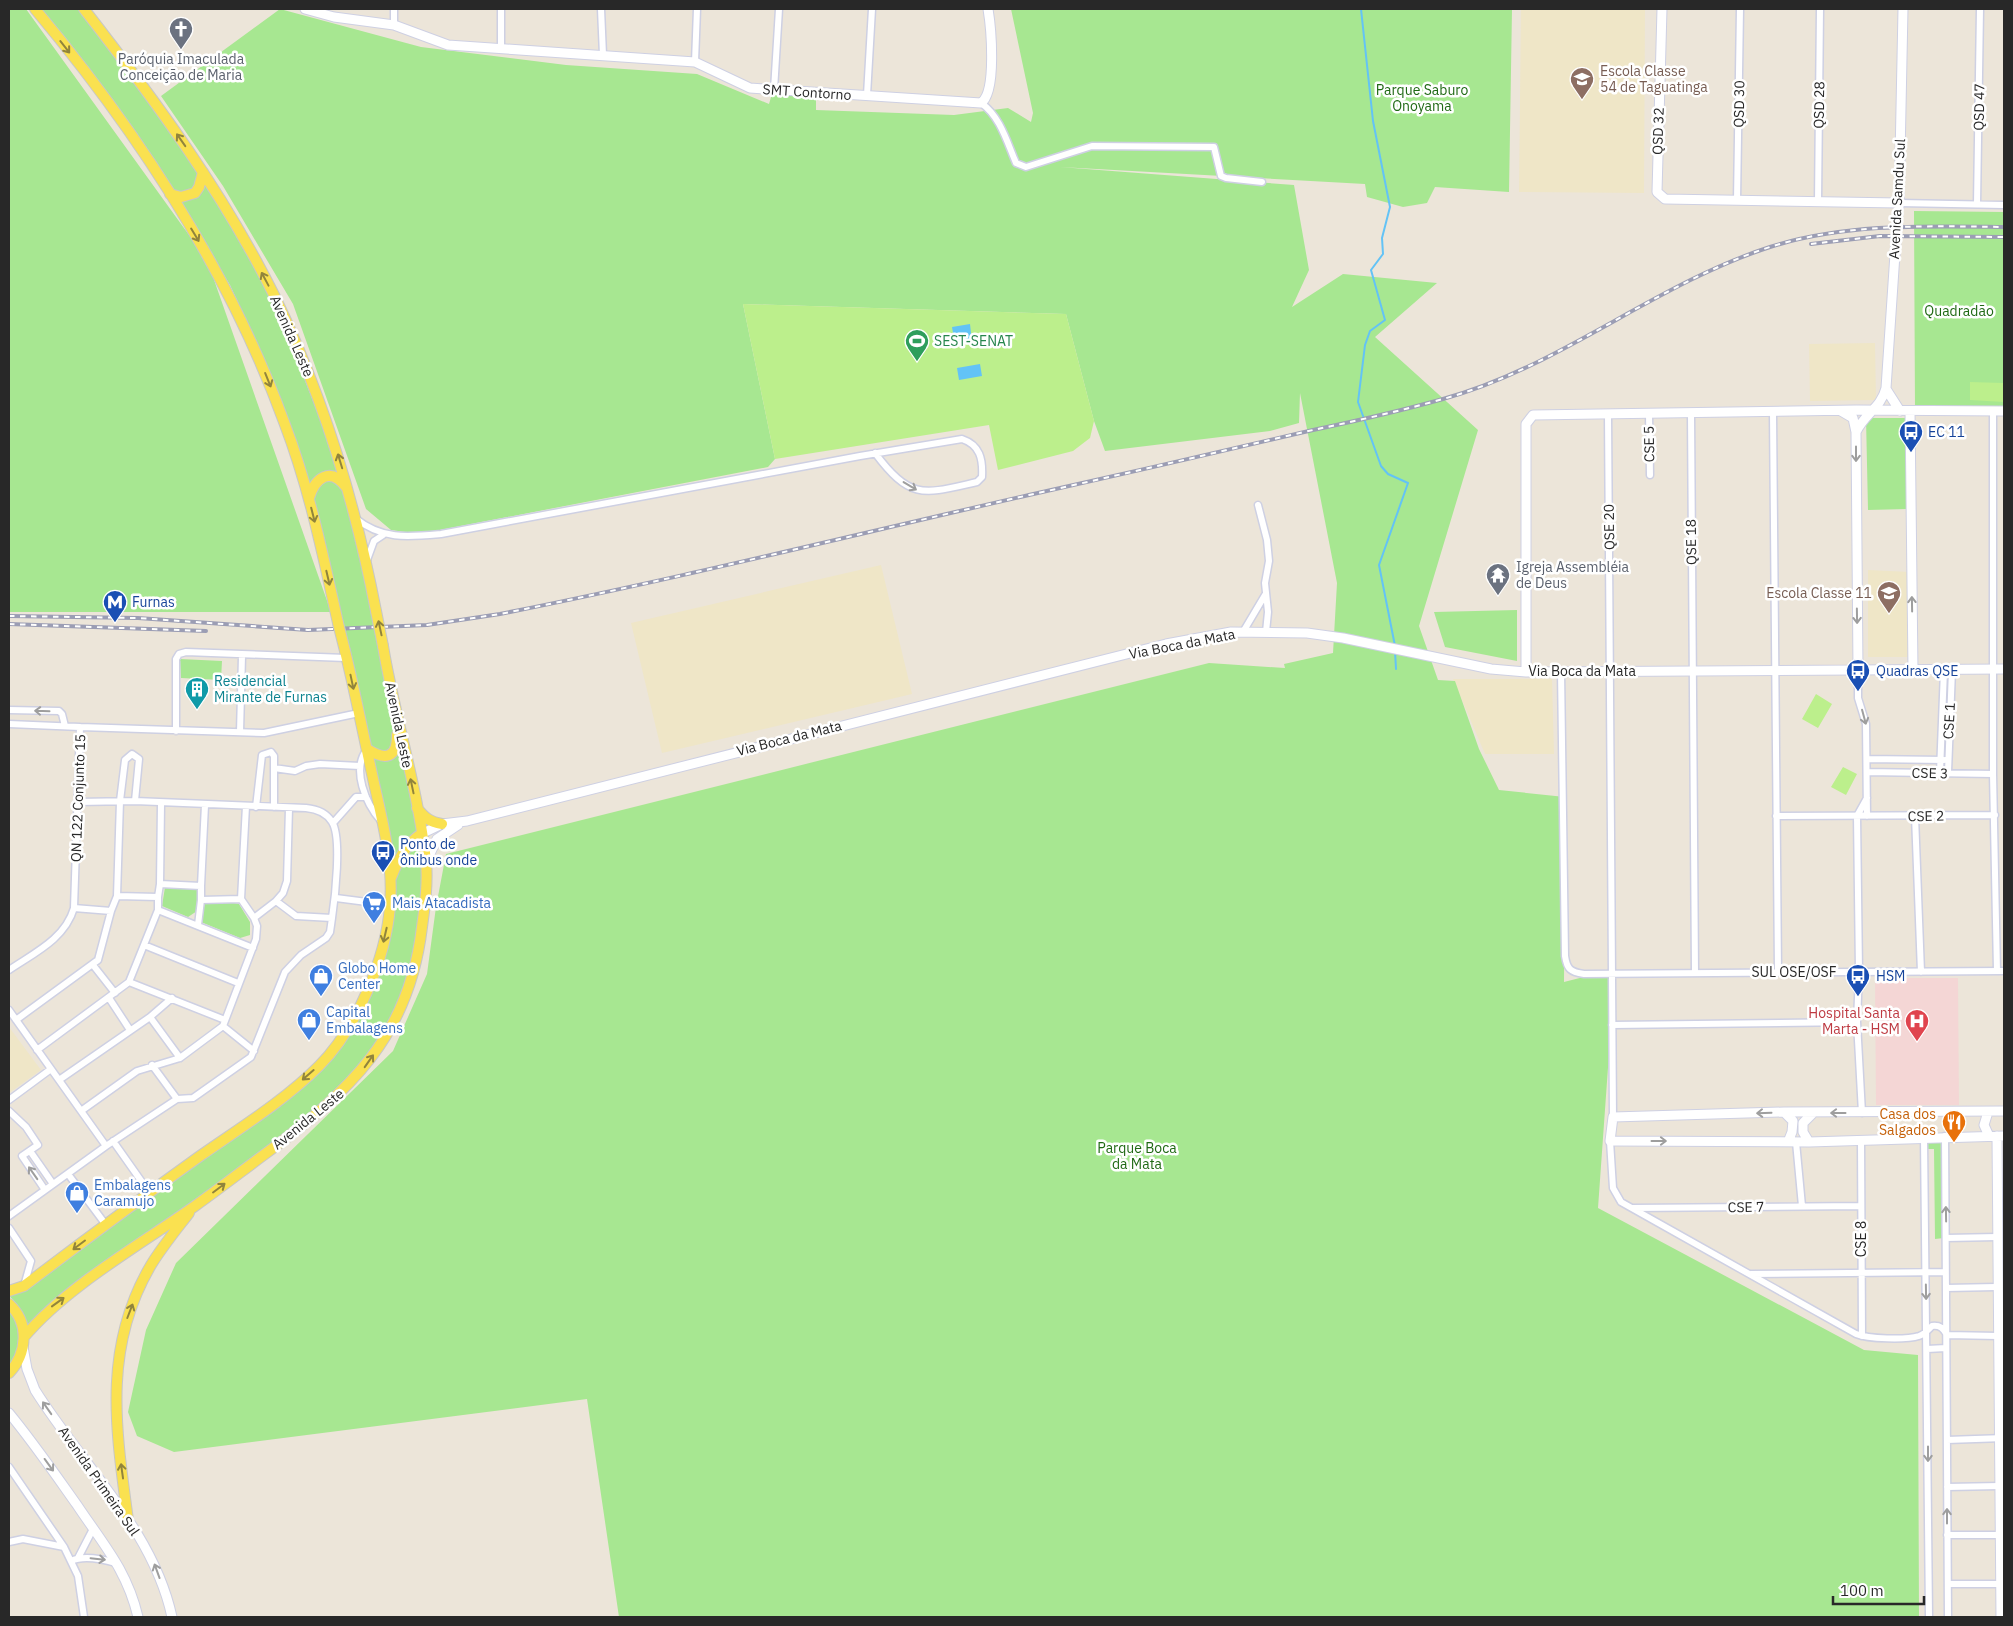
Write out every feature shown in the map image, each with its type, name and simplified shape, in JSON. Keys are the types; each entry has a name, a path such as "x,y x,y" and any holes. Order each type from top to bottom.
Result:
{"main road":[{"path":"9,1291 24,1286 149,1192 276,1101 320,1065 356,1014 368,988 384,941 390,905 390,879 383,824 367,749 309,498 285,423 260,362 222,282 170,194 86,73 35,9"},
{"name":"Avenida Leste","path":"24,1336 48,1310 194,1207 316,1117 344,1091 368,1063 389,1030 405,997 417,961 427,895 426,862 417,808 384,646 348,489 319,400 290,328 256,261 203,172 133,72 84,9"},
{"path":"170,194 181,197 195,193 203,172"},
{"path":"309,498 317,481 325,476 334,477 348,489"},
{"path":"367,749 384,756 395,752 398,718"},
{"path":"417,808 424,818 431,822 442,824"},
{"path":"390,879 402,853 411,841 421,834"},
{"path":"128,1520 116,1429 115,1396 117,1362 123,1333 137,1294 151,1265 194,1207"},
{"path":"9,1304 18,1316 24,1336 20,1358 9,1373"}],"street":[{"name":"SMT Contorno","path":"305,9 334,17 394,25 448,45 695,62 750,88 981,103"},
{"path":"394,9 394,25"},
{"path":"501,9 501,49"},
{"path":"602,9 603,55"},
{"path":"695,62 696,9"},
{"path":"774,90 779,9"},
{"path":"867,95 872,9"},
{"path":"988,9 992,28 990,90 985,100 981,103 987,107 1002,128 1016,163 1026,167 1092,146 1214,147 1222,176 1262,182"},
{"name":"QSD 32","path":"1662,9 1656,192 1665,199 1737,200"},
{"name":"QSD 30","path":"1737,200 1740,9"},
{"name":"QSD 28","path":"1818,202 1820,9"},
{"name":"Avenida Samdu Sul","path":"1856,432 1865,417 1881,402 1886,388 1898,207 1903,9"},
{"name":"QSD 47","path":"1977,204 1980,9"},
{"path":"1737,200 1818,202 1898,207 1977,204 2004,205"},
{"path":"1886,388 1900,411"},
{"path":"1526,672 1526,424 1530,417 1541,414 2004,410"},
{"path":"1841,411 1853,418 1856,432 1858,698 1866,724 1867,816"},
{"path":"1910,411 1913,670"},
{"path":"1993,411 2000,669 1993,774 2001,971"},
{"path":"1773,413 1778,972"},
{"name":"QSE 20","path":"1608,414 1613,1117"},
{"name":"CSE 5","path":"1649,414 1650,475"},
{"name":"QSE 18","path":"1690,414 1695,973"},
{"path":"355,518 383,535 420,536 441,534 876,453 962,440 971,442 978,448 982,477 977,482 926,492 918,490 890,473 876,453"},
{"path":"1258,505 1267,540 1269,561 1265,595 1268,612 1266,632"},
{"path":"366,567 374,541 383,535"},
{"path":"1243,632 1265,595"},
{"name":"Via Boca da Mata","path":"421,834 442,824 467,821 1166,644 1231,632 1307,633 1343,638 1491,669 1526,672 2000,669"},
{"path":"176,731 176,659 179,654 186,652 242,656 346,655"},
{"path":"240,732 242,656"},
{"name":"CSE 1","path":"1944,772 1948,670"},
{"name":"SUL OSE/OSF","path":"1561,671 1565,956 1567,968 1584,974 2001,971"},
{"path":"9,710 59,711 66,726"},
{"name":"QN 122 Conjunto 15","path":"9,970 59,935 67,926 74,908 80,727 264,733 359,714"},
{"path":"9,724 80,727"},
{"path":"367,749 362,756 360,766 366,796 369,807 383,824"},
{"path":"256,806 262,755 264,752 271,752 274,756 274,807"},
{"path":"16,1020 93,965 102,954 103,937 117,896 120,801 125,760 132,754 139,759 136,801"},
{"name":"CSE 3","path":"1867,759 1944,760"},
{"path":"274,768 295,772 306,766 320,764 360,766"},
{"name":"CSE 3","path":"1867,772 1993,774"},
{"path":"333,823 356,797 366,796"},
{"path":"1862,1113 1857,1022 1859,972 1857,816 1867,798"},
{"path":"9,1216 113,1141 177,1099 193,1098 251,1057 285,972 301,955 326,938 330,932 336,898 337,846 333,823 323,812 315,809 161,804 136,801 78,802"},
{"path":"37,1050 129,982 158,910 161,804"},
{"path":"198,925 202,900 205,805"},
{"path":"81,1111 137,1071 180,1058 224,1023 253,948 257,932 254,918 241,899 246,806"},
{"path":"254,918 276,901 283,892 287,881 289,808"},
{"name":"CSE 2","path":"1776,816 1995,815"},
{"path":"1915,816 1921,972"},
{"name":"Via Boca da Mata","path":"426,862 433,844 442,834 467,821"},
{"path":"160,884 201,886"},
{"path":"117,896 158,897"},
{"path":"336,898 390,905"},
{"path":"202,900 241,899"},
{"path":"276,901 296,916 332,918"},
{"path":"74,908 111,911"},
{"path":"158,910 253,948"},
{"path":"144,946 238,983"},
{"path":"93,965 130,1030"},
{"path":"129,982 172,998 224,1023 254,1051"},
{"path":"59,1080 150,1017 172,998"},
{"path":"9,1010 106,1146"},
{"path":"150,1017 180,1058"},
{"path":"1612,1025 1857,1022"},
{"path":"152,1065 177,1099"},
{"path":"9,1100 51,1069"},
{"path":"9,1111 26,1127 38,1144 22,1156 45,1190"},
{"path":"1947,1336 1939,1326 1932,1326 1918,1336 1862,1336 1632,1208 1617,1197 1613,1188 1610,1141 1613,1117 1784,1112 2003,1111 2004,1121"},
{"path":"1784,1112 1793,1122 1792,1142 1802,1206"},
{"path":"1988,1112 1984,1125 1999,1135"},
{"path":"1809,1142 1803,1132 1803,1123 1813,1113"},
{"path":"1610,1141 1809,1142 1999,1135"},
{"path":"1999,1135 2001,1184 1996,1287 2001,1311 1998,1336 2001,1358 2002,1439 1999,1534 2002,1611"},
{"path":"1945,1136 1946,1238 1944,1272 1947,1336 1948,1617"},
{"path":"1924,1138 1929,1617"},
{"path":"113,1141 149,1192"},
{"name":"CSE 8","path":"1861,1141 1862,1336"},
{"path":"30,1151 53,1184"},
{"path":"68,1174 106,1224"},
{"name":"CSE 7","path":"1632,1208 1861,1206"},
{"path":"9,1228 32,1261 24,1286"},
{"path":"1946,1238 1997,1237"},
{"path":"1750,1274 1944,1272"},
{"path":"1946,1288 1996,1287"},
{"path":"1947,1336 1998,1336"},
{"name":"Avenida Primeira Sul","path":"23,1348 27,1369 35,1390 128,1520 153,1562 172,1617"},
{"path":"1927,1349 1946,1348"},
{"path":"9,1413 117,1563 127,1580 138,1617"},
{"path":"1947,1440 2002,1439"},
{"path":"10,1471 64,1547 78,1576 84,1617"},
{"path":"1947,1487 2000,1486"},
{"path":"78,1558 93,1529"},
{"path":"1947,1536 1999,1534"},
{"path":"9,1542 23,1539 64,1547"},
{"path":"71,1561 78,1558 117,1563"},
{"path":"1948,1584 2000,1584"}],"shaded area":[{"name":"Escola Classe 54 de Taguatinga","path":"1521,9 1645,9 1644,193 1519,192"},
{"path":"1875,343 1876,400 1810,401 1809,344"},
{"path":"881,565 912,694 662,753 631,623"},
{"name":"Escola Classe 11","path":"1868,570 1910,572 1910,657 1868,657"},
{"path":"1453,679 1552,679 1554,754 1485,754"},
{"name":"Hospital Santa Marta - HSM","path":"1875,978 1958,978 1959,1105 1876,1105"},
{"path":"9,1027 41,1070 9,1093"}],"green space":[{"path":"9,9 26,9 207,260 331,612 9,612"},
{"path":"40,9 79,9 203,173 252,262 286,332 347,488 420,834 387,877 382,824 284,408 230,285 172,189"},
{"name":"Parque Boca da Mata","path":"280,9 421,47 566,65 697,74 769,104 772,94 816,97 816,110 954,115 1008,108 1031,122 1033,113 1011,9 1512,9 1509,192 1435,187 1427,203 1403,207 1367,197 1365,184 1060,167 1294,185 1309,270 1292,307 1343,274 1437,283 1375,337 1478,430 1419,626 1438,680 1455,681 1479,749 1499,790 1565,797 1564,982 1615,969 1598,1208 1864,1350 1918,1355 1919,1617 619,1617 587,1399 174,1452 137,1436 128,1412 146,1330 176,1263 393,1051 427,974 436,907 446,854 1209,663 1285,668 1284,664 1333,653 1337,583 1300,393 1299,423 1270,431 1105,451 1094,421 1066,314 743,304 775,459 768,467 419,534 391,530 366,509 293,304 223,186 161,96"},
{"name":"Quadradão","path":"1914,211 2004,212 2004,410 1915,410"},
{"name":"SEST-SENAT","path":"743,304 1066,314 1094,421 1090,438 1073,451 998,470 989,425 775,459"},
{"path":"1970,382 2004,383 2004,402 1970,400"},
{"path":"1866,418 1908,418 1907,509 1868,510"},
{"path":"1517,610 1517,661 1445,647 1434,612"},
{"path":"180,659 222,661 221,680 181,678"},
{"path":"1816,694 1832,704 1818,728 1802,719"},
{"path":"1843,767 1857,774 1846,795 1831,787"},
{"path":"421,835 428,895 407,998 343,1090 193,1204 46,1307 28,1338 23,1315 14,1300 9,1296 277,1102 343,1039 383,941 388,879"},
{"path":"165,887 193,887 197,890 197,911 188,917 162,906"},
{"path":"219,900 239,904 250,922 250,935 240,938 201,922 205,902"},
{"path":"1944,1136 1944,1238 1935,1239 1934,1149 1924,1149 1924,1138"},
{"path":"9,1311 16,1324 19,1338 16,1353 9,1366"}],"water":[{"path":"970,324 972,342 955,345 952,327"},
{"path":"980,364 982,376 959,380 957,368"}],"waterway":[{"path":"1361,9 1373,121 1390,207 1382,238 1383,254 1371,270 1385,320 1370,331 1365,345 1358,402 1381,466 1388,474 1408,483 1379,565 1395,646"},
{"path":"1395,651 1396,669"}],"railway":[{"path":"9,616 138,618 308,630 427,625 500,614 699,572 1378,416 1443,399 1486,385 1527,367 1568,347 1687,282 1728,263 1770,247 1799,239 1857,230 1886,228 2004,227"},
{"path":"1811,244 1880,236 2004,237"},
{"path":"9,624 206,631"}],"place":[{"name":"Paróquia Imaculada Conceição de Maria","path":"181,50"},
{"name":"Escola Classe 54 de Taguatinga","path":"1582,100"},
{"name":"SEST-SENAT","path":"917,362"},
{"name":"EC 11","path":"1911,453"},
{"name":"Igreja Assembléia de Deus","path":"1498,596"},
{"name":"Escola Classe 11","path":"1889,614"},
{"name":"Furnas","path":"115,623"},
{"name":"Quadras QSE","path":"1858,692"},
{"name":"Residencial Mirante de Furnas","path":"197,710"},
{"name":"Ponto de ônibus onde","path":"383,873"},
{"name":"Mais Atacadista","path":"374,924"},
{"name":"Globo Home Center","path":"321,997"},
{"name":"HSM","path":"1858,997"},
{"name":"Capital Embalagens","path":"309,1041"},
{"name":"Hospital Santa Marta - HSM","path":"1917,1042"},
{"name":"Casa dos Salgados","path":"1954,1143"},
{"name":"Embalagens Caramujo","path":"77,1214"}],"park label":[{"name":"Parque Saburo Onoyama","path":"1422,98"}]}
